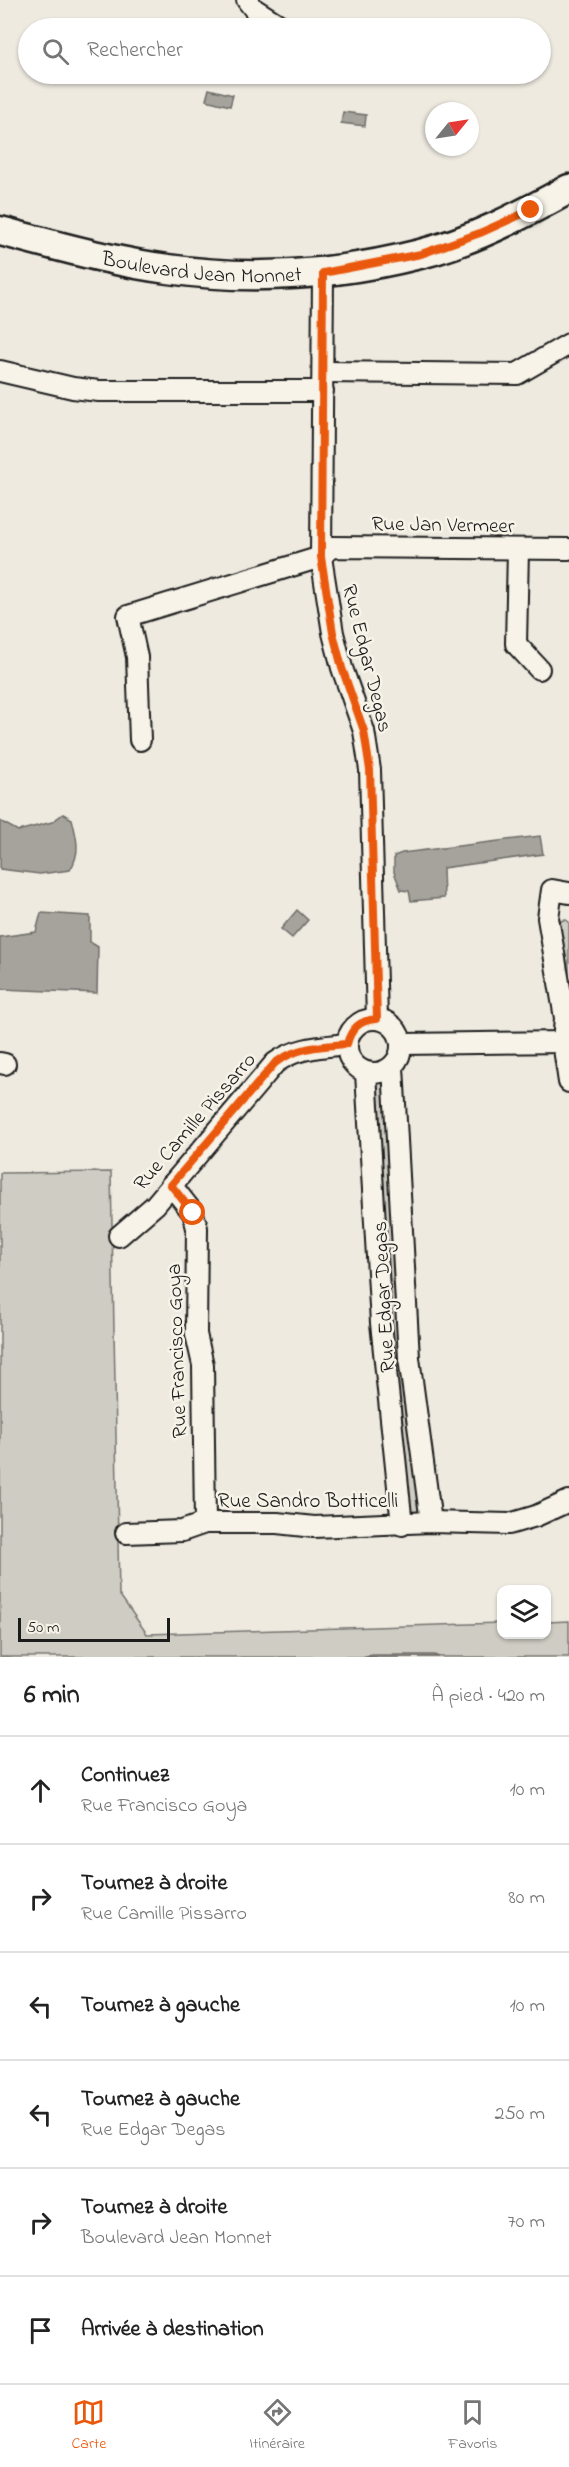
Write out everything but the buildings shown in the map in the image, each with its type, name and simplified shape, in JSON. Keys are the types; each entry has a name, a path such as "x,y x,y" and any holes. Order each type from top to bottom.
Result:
{"main road":[{"name":"Boulevard Jean Monnet","path":"0,231 167,269 232,275 323,273 421,254 480,233 569,189"}],"street":[{"path":"247,0 254,9 269,18"},
{"name":"Rue Edgar Degas","path":"323,273 321,557 333,633 342,668 364,731 370,770 377,1019"},
{"path":"0,371 73,388 99,391 517,374 569,344"},
{"name":"Rue Jan Vermeer","path":"140,740 137,657 128,616 321,557 332,547 569,549"},
{"path":"518,549 516,645 538,669"},
{"path":"569,893 552,890 548,918 565,1018 569,1082"},
{"path":"368,1019 377,1019 393,1026 402,1044 399,1060 393,1067 375,1074 366,1073 357,1068 351,1061 347,1044 353,1028 368,1019"},
{"path":"402,1044 566,1042"},
{"name":"Rue Camille Pissarro","path":"119,1236 155,1204 275,1063 300,1049 347,1044"},
{"name":"Rue Edgar Degas","path":"393,1067 417,1524"},
{"name":"Rue Edgar Degas","path":"366,1073 381,1323 417,1524"},
{"name":"Rue Francisco Goya","path":"171,1185 193,1213 197,1228 196,1334 203,1365 205,1523"},
{"name":"Rue Sandro Botticelli","path":"126,1533 182,1531 205,1523 276,1523 314,1527 508,1524 536,1516 569,1501"}],"shaded area":[{"path":"209,89 233,95 230,106 206,100"},
{"path":"343,112 366,115 365,126 341,123"},
{"path":"63,814 72,819 76,839 76,858 70,870 40,874 0,869 0,821 18,831 52,822"},
{"path":"540,836 543,854 443,868 444,898 411,901 409,891 401,890 394,872 394,856 402,853"},
{"path":"297,910 308,920 292,938 281,929"},
{"path":"41,913 90,916 90,942 98,947 97,993 0,989 0,937 36,932"},
{"path":"565,919 569,922 569,997 558,923"},
{"path":"381,1082 385,1085 423,1510 416,1517 409,1512 390,1352 374,1086"},
{"path":"111,1172 119,1594 147,1634 497,1623 497,1639 551,1639 551,1622 569,1621 569,1657 0,1657 0,1173"},
{"path":"434,1655 439,1657 361,1657"}],"route":[{"path":"193,1213 171,1185 275,1063 300,1049 347,1044 353,1028 368,1019 377,1019 370,770 364,731 342,668 333,633 321,557 323,273 421,254 480,233 531,210"}]}
